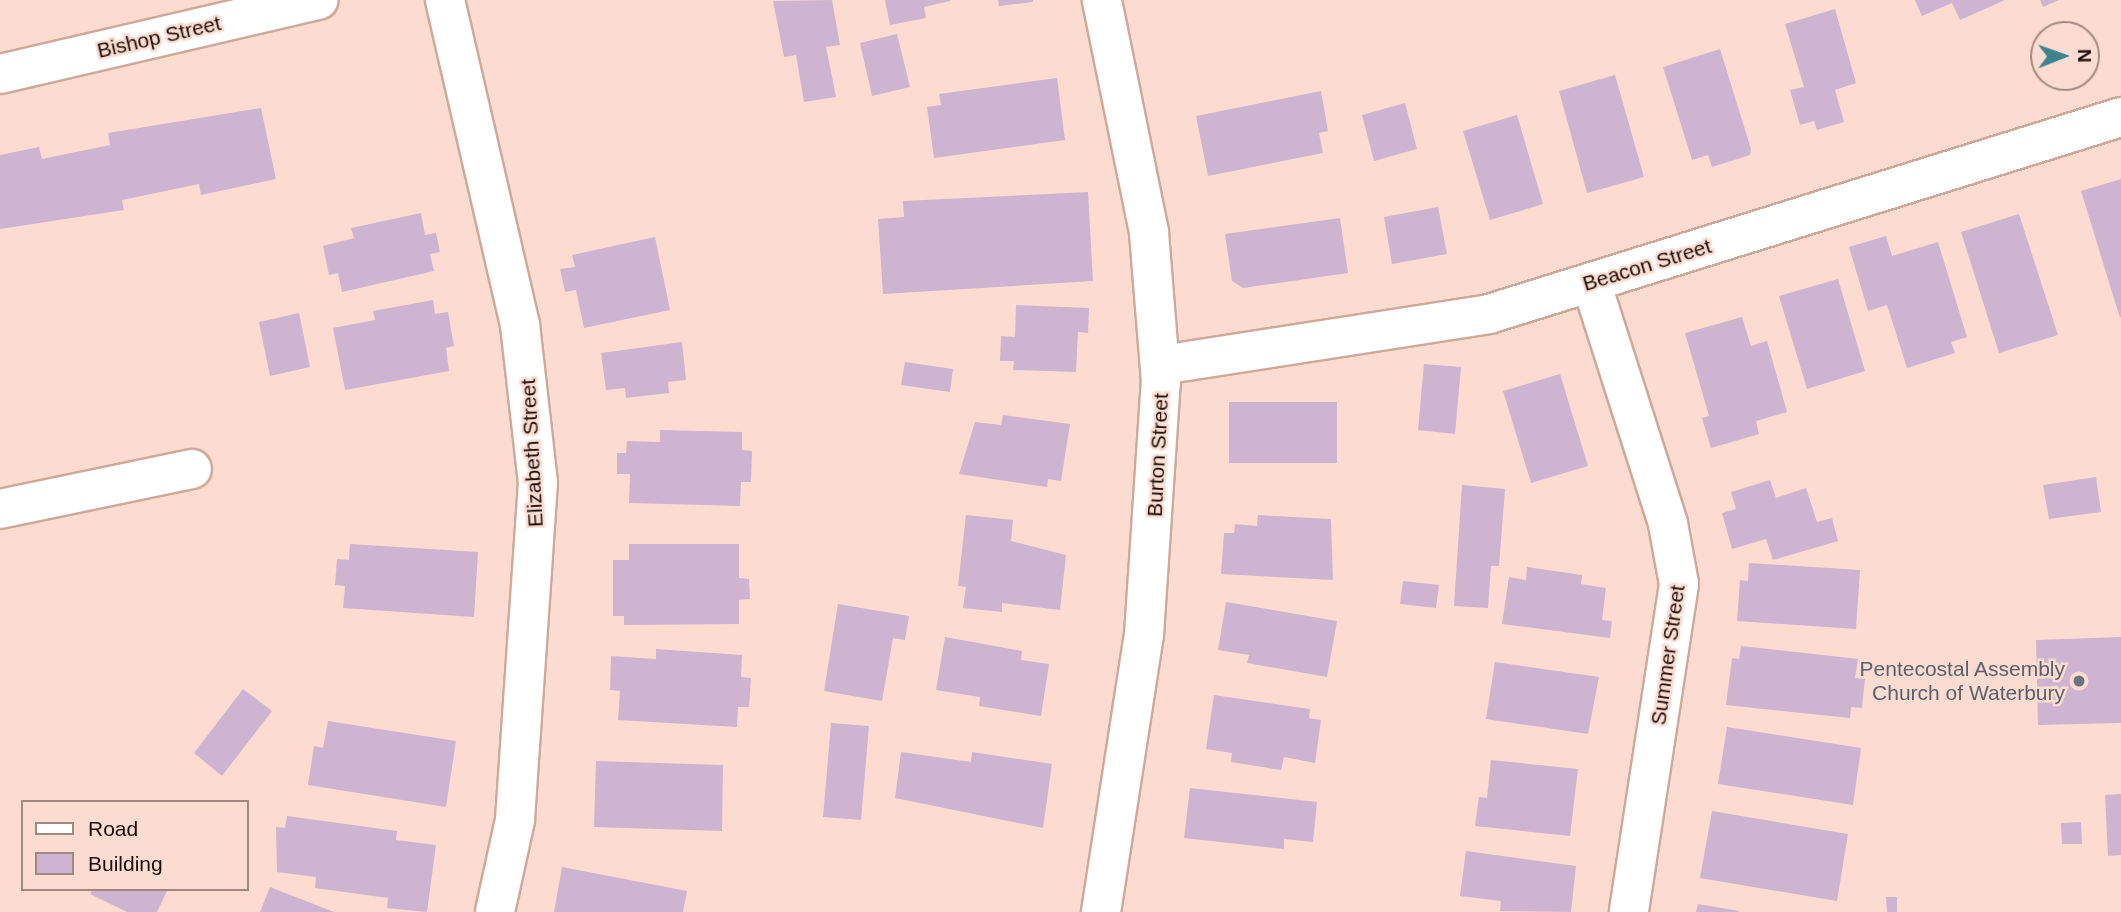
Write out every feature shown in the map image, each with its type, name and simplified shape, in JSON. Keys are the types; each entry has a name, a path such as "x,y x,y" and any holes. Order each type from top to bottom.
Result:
{"street":[{"name":"Bishop Street","path":"0,74 319,0"},
{"name":"Elizabeth Street","path":"445,0 520,325 538,482 515,820 495,912"},
{"name":"Burton Street","path":"1101,912 1144,635 1161,365 1149,232 1102,0"},
{"name":"Beacon Street","path":"1161,365 1465,320 2121,117"},
{"name":"Summer Street","path":"1591,282 1678,567 1629,912"},
{"path":"0,509 192,470"}],"building":[{"path":"832,0 840,45 826,47 836,97 804,102 796,55 784,57 773,1"},
{"path":"885,0 950,1 924,7 926,18 890,25"},
{"path":"998,0 1033,0 1033,2 999,6"},
{"path":"1915,0 2005,0 1960,20 1952,3 1922,16"},
{"path":"2040,0 2059,0 2043,7"},
{"path":"1835,9 1856,83 1835,90 1844,122 1817,130 1814,121 1800,125 1790,90 1804,87 1785,24"},
{"path":"897,34 910,87 872,96 860,43"},
{"path":"1720,49 1751,149 1750,155 1712,167 1708,155 1692,160 1663,67"},
{"path":"1615,75 1644,177 1587,193 1559,91"},
{"path":"1057,78 1065,140 934,158 927,107 941,105 939,94"},
{"path":"1321,91 1328,131 1319,133 1323,153 1208,176 1196,116"},
{"path":"1405,103 1417,149 1374,161 1362,115"},
{"path":"261,108 276,179 201,195 199,184 122,200 124,210 0,229 0,155 39,147 42,159 110,145 108,133"},
{"path":"1517,115 1543,204 1490,220 1463,131"},
{"path":"2121,179 2121,317 2120,318 2081,191"},
{"path":"1088,192 1093,281 883,294 878,219 904,217 903,201"},
{"path":"1438,207 1447,254 1392,264 1384,217"},
{"path":"421,213 425,235 436,233 440,252 430,254 434,271 342,292 338,273 329,275 323,246 354,238 351,228"},
{"path":"2019,214 2058,335 1999,353 1961,232"},
{"path":"1340,218 1348,273 1243,288 1232,281 1225,234"},
{"path":"1886,236 1892,256 1938,242 1967,337 1951,342 1955,353 1907,368 1887,305 1868,311 1849,247"},
{"path":"655,237 670,310 584,328 576,290 565,292 560,269 575,267 572,255"},
{"path":"1838,279 1865,371 1807,389 1779,296"},
{"path":"433,300 435,314 448,312 454,346 446,348 449,371 345,390 333,328 375,320 373,311"},
{"path":"1016,305 1089,308 1088,333 1078,332 1076,372 1013,370 1014,361 1000,361 1001,336 1015,337"},
{"path":"299,313 310,367 270,376 259,322"},
{"path":"1742,317 1751,346 1767,341 1787,412 1756,421 1759,434 1711,448 1702,418 1709,416 1685,333"},
{"path":"682,342 686,380 668,382 669,393 626,398 625,388 606,390 601,353"},
{"path":"905,362 953,369 950,392 901,385"},
{"path":"1424,364 1461,367 1455,434 1418,430"},
{"path":"1560,374 1588,466 1531,483 1503,391"},
{"path":"1229,402 1337,402 1337,463 1229,463"},
{"path":"1003,415 1070,424 1061,481 1048,479 1047,487 959,474 975,422 1001,425"},
{"path":"660,430 742,432 742,450 752,451 751,482 741,482 740,506 629,503 630,474 617,474 617,453 626,453 627,441 660,442"},
{"path":"2096,477 2101,512 2049,519 2043,485"},
{"path":"1770,480 1776,498 1806,488 1817,522 1832,518 1838,541 1773,560 1766,539 1732,549 1722,513 1736,509 1731,492"},
{"path":"1462,485 1505,489 1499,566 1491,566 1488,608 1454,606"},
{"path":"966,515 1013,520 1011,541 1066,555 1060,610 1002,603 1002,612 963,608 966,587 958,586"},
{"path":"1258,515 1331,519 1333,580 1221,574 1224,533 1234,533 1235,524 1257,526"},
{"path":"350,544 478,552 474,617 343,608 345,586 335,585 337,559 349,560"},
{"path":"629,544 739,544 739,578 749,579 750,599 739,600 739,624 624,625 624,616 613,616 613,560 629,560"},
{"path":"1749,563 1860,570 1856,629 1737,621 1740,580 1748,581"},
{"path":"1527,567 1582,575 1581,584 1606,588 1602,620 1612,621 1610,638 1502,624 1509,577 1526,580"},
{"path":"1403,581 1439,585 1436,608 1400,604"},
{"path":"1226,602 1337,621 1327,677 1247,663 1249,655 1218,650"},
{"path":"838,604 909,616 905,640 893,638 882,701 824,691"},
{"path":"945,637 1022,651 1021,660 1049,664 1041,716 979,706 980,697 936,690"},
{"name":"Pentecostal Assembly Church of Waterbury","path":"2121,637 2121,723 2038,725 2036,640"},
{"path":"1741,646 1858,659 1855,678 1865,679 1862,708 1851,707 1850,718 1726,705 1732,658 1739,659"},
{"path":"656,649 742,655 741,677 751,678 749,707 738,707 737,727 618,720 620,691 610,690 611,656 656,659"},
{"path":"1495,662 1599,677 1588,734 1486,719"},
{"path":"243,689 272,711 222,776 194,753"},
{"path":"1214,695 1310,709 1309,718 1321,720 1315,763 1284,757 1281,770 1231,762 1232,753 1206,749"},
{"path":"328,721 456,741 446,807 308,785 314,746 323,748"},
{"path":"831,723 869,726 861,820 823,817"},
{"path":"1727,727 1861,748 1853,805 1718,784"},
{"path":"901,752 971,762 972,752 1052,764 1043,828 895,798"},
{"path":"1491,760 1578,769 1570,836 1475,826 1479,797 1487,798"},
{"path":"596,761 723,765 722,831 594,827"},
{"path":"1190,788 1317,802 1313,842 1284,839 1284,849 1184,838"},
{"path":"2121,794 2121,855 2108,856 2105,795"},
{"path":"1712,811 1848,834 1837,901 1700,878"},
{"path":"287,816 397,831 396,840 436,845 427,912 387,908 388,898 315,888 316,877 277,872 276,827 285,828"},
{"path":"2081,822 2082,844 2062,844 2061,823"},
{"path":"1466,851 1576,866 1571,912 1500,911 1501,901 1460,896"},
{"path":"562,867 687,891 683,912 554,912"},
{"path":"270,887 334,912 260,912"},
{"path":"92,891 167,891 157,912 127,912 90,894"},
{"path":"1886,897 1897,897 1897,912 1887,912"},
{"path":"1698,904 1739,911 1696,912"}],"place":[{"name":"Pentecostal Assembly Church of Waterbury","path":"2079,681"}]}
